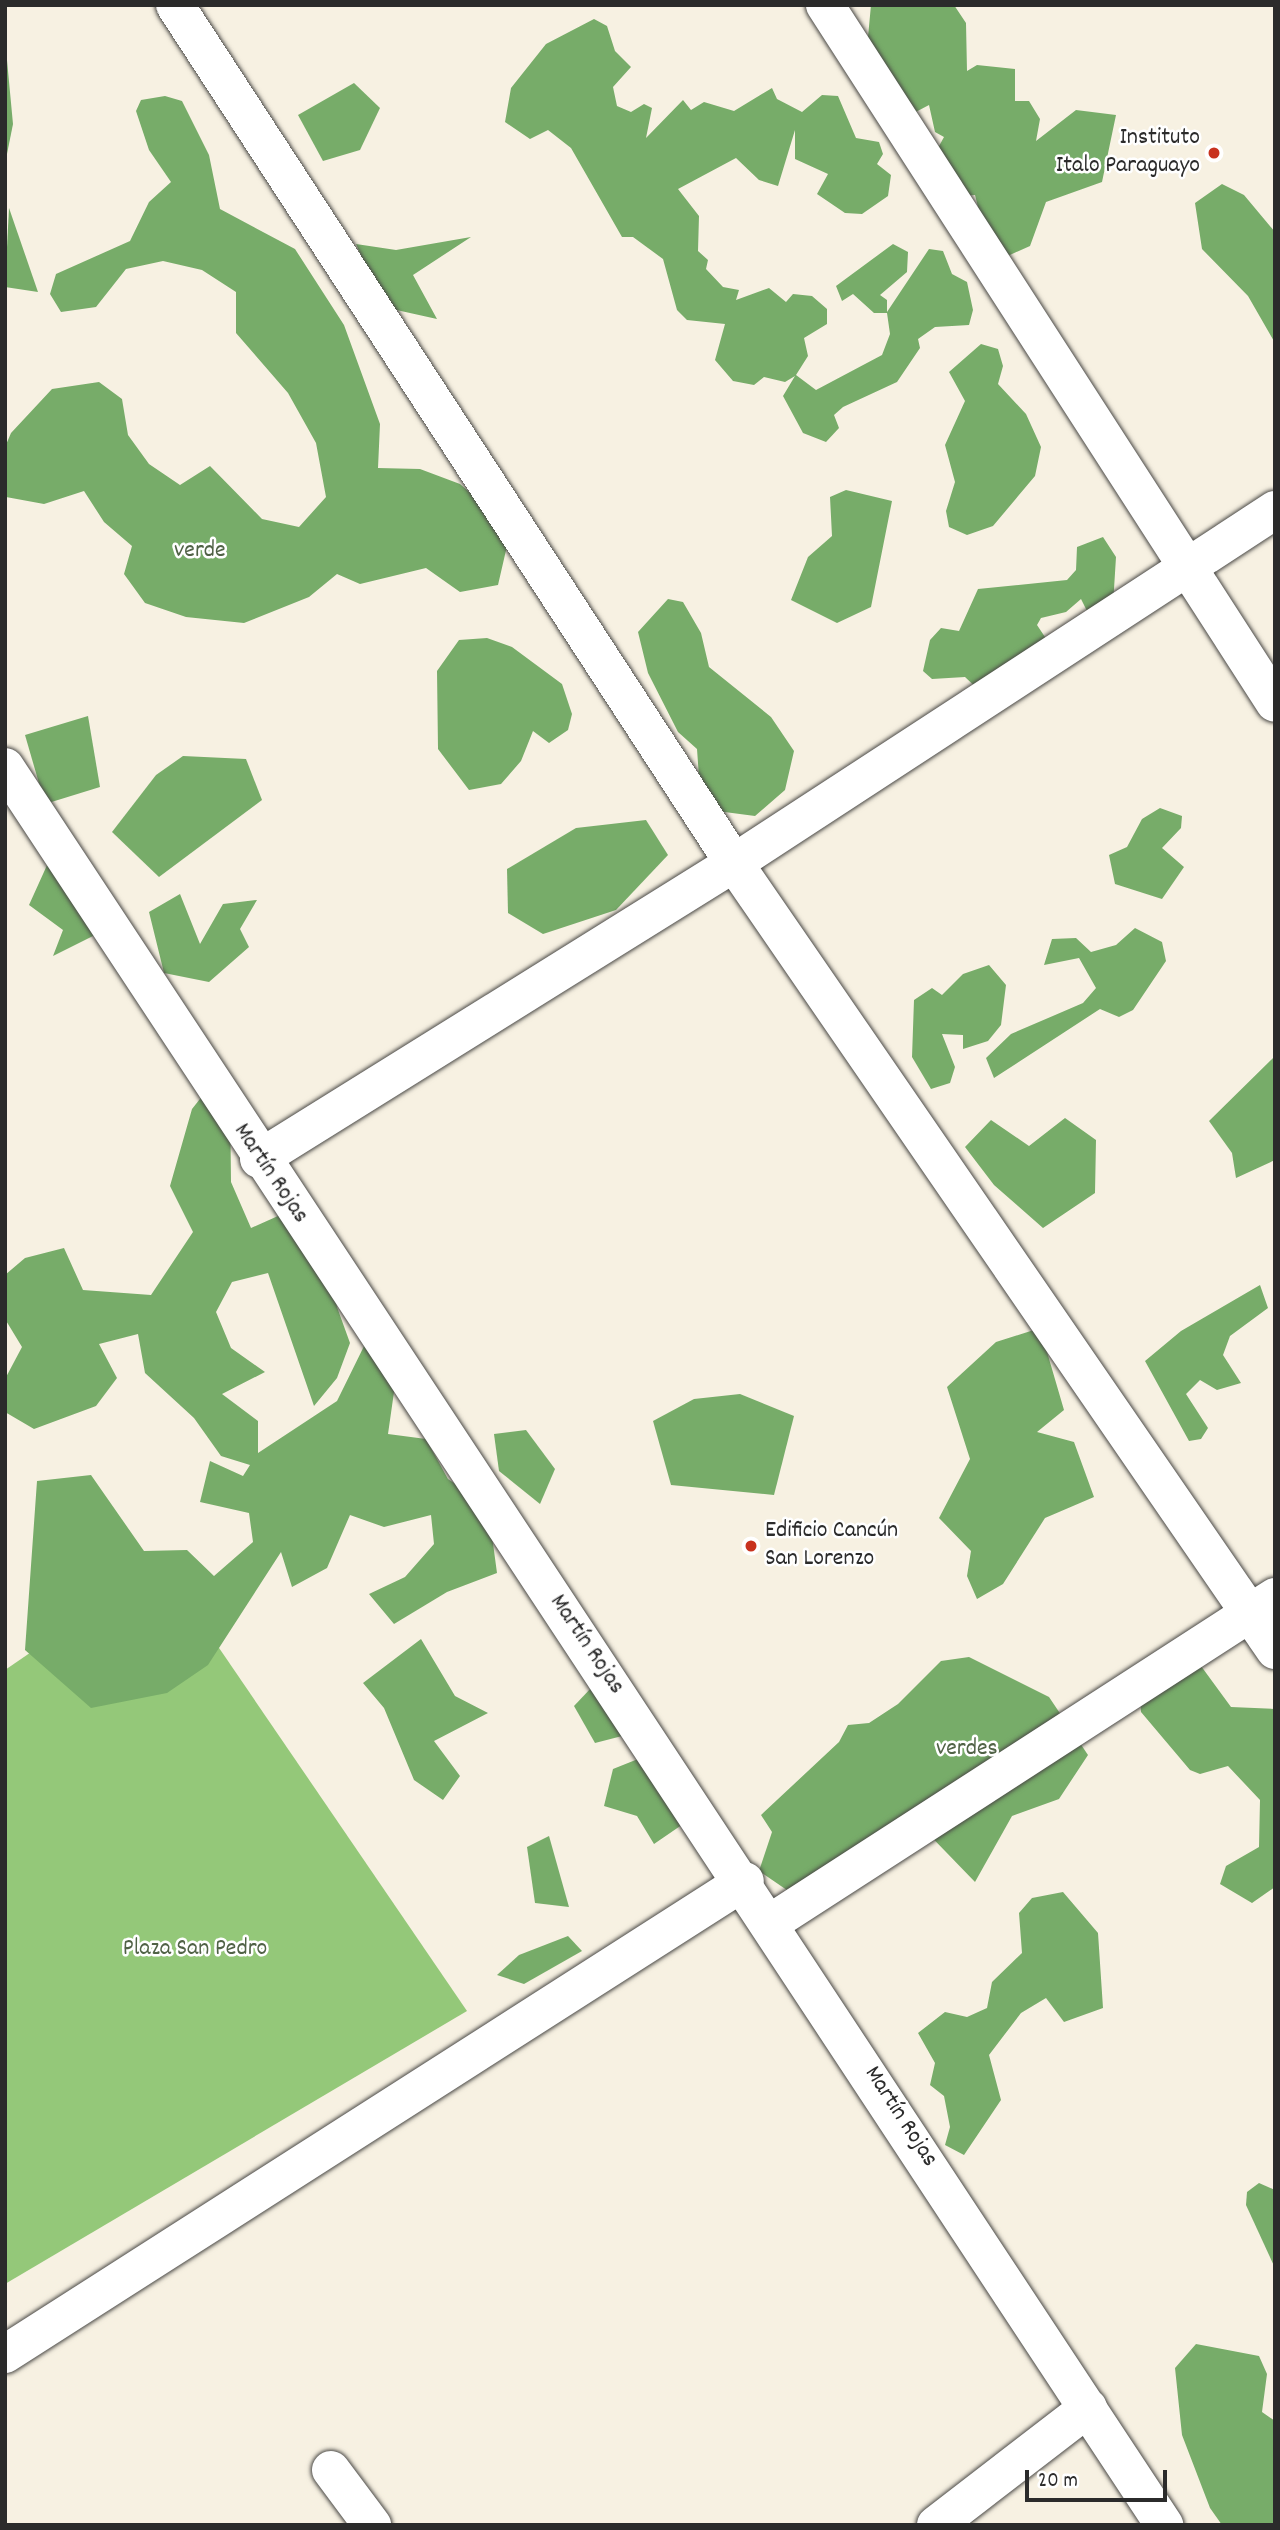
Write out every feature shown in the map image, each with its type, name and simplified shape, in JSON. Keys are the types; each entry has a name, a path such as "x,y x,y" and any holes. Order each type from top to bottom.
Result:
{"street":[{"path":"175,5 734,863 1263,1604 1275,1650"},
{"path":"825,5 1275,703"},
{"path":"259,1158 734,863 1275,510"},
{"name":"Martín Rojas","path":"5,767 259,1158 745,1881 1164,2525"},
{"path":"772,1922 1263,1604"},
{"path":"5,2354 745,1881"},
{"path":"936,2525 1088,2408"},
{"path":"331,2470 372,2525"}],"green space":[{"path":"871,5 954,5 966,23 967,71 977,65 1015,69 1015,101 1029,101 1040,119 1036,141 1076,110 1116,115 1102,182 1046,202 1030,246 992,263 975,195 959,196 933,157 944,137 935,132 929,105 910,115 868,37"},
{"path":"594,19 607,26 615,51 631,67 613,87 617,106 631,112 644,104 652,108 646,138 683,100 691,110 704,102 734,111 772,88 777,99 802,112 822,95 838,96 856,138 879,142 883,154 877,164 891,175 888,196 862,214 845,213 817,194 828,174 795,159 795,130 778,186 759,180 736,158 678,189 699,216 698,251 708,260 706,269 723,287 739,290 736,300 769,288 786,302 793,294 812,296 827,309 827,324 804,338 808,356 796,375 816,390 882,355 890,334 887,313 874,313 853,294 842,301 836,286 893,244 908,252 907,272 880,295 887,300 887,312 929,249 943,251 952,274 967,282 973,310 969,325 935,327 918,339 920,348 897,382 843,407 834,415 839,428 826,442 803,433 783,396 795,376 785,382 764,377 754,385 733,381 715,360 725,324 687,320 677,310 663,259 633,237 622,237 571,148 548,130 530,139 505,122 511,88 546,44"},
{"path":"5,39 13,124 5,164"},
{"path":"354,83 380,108 360,150 323,161 298,115"},
{"name":"verde","path":"165,96 182,101 209,155 220,209 295,249 344,325 380,424 378,468 420,469 460,484 490,510 507,546 498,585 460,592 426,568 360,584 337,574 309,597 244,623 186,617 145,603 124,574 132,546 104,522 84,491 44,504 6,497 5,447 11,433 52,389 99,382 122,399 128,435 149,464 180,485 210,466 262,519 299,527 326,497 316,443 288,393 236,333 236,292 202,270 163,261 126,269 96,307 61,312 50,294 56,274 130,241 149,202 171,182 149,150 136,111 141,100"},
{"path":"1222,184 1244,195 1275,232 1275,343 1248,296 1202,249 1195,203"},
{"path":"9,208 38,292 5,287"},
{"path":"471,237 413,275 437,319 383,307 356,244 396,250"},
{"path":"981,344 998,349 1003,366 998,384 1026,414 1041,447 1035,476 993,526 967,535 949,527 946,511 955,482 945,445 965,401 949,372"},
{"path":"846,490 892,501 871,607 837,623 791,600 808,557 832,536 830,497"},
{"path":"1103,537 1116,557 1113,605 1089,615 1081,599 1066,612 1041,618 1037,625 1049,643 983,694 965,677 932,679 923,671 930,640 941,628 959,631 978,589 1067,580 1076,570 1077,547"},
{"path":"668,599 683,602 701,633 709,667 771,717 794,751 785,790 755,816 717,811 699,777 697,749 678,732 648,673 638,632"},
{"path":"487,638 512,647 562,684 572,714 568,730 549,743 533,731 521,761 501,784 469,790 438,749 437,671 459,640"},
{"path":"88,716 100,787 45,804 25,735"},
{"path":"183,756 246,759 262,800 159,877 112,832 156,775"},
{"path":"1160,808 1182,816 1181,828 1162,848 1184,867 1162,899 1115,884 1109,855 1127,847 1142,819"},
{"path":"646,820 668,855 616,910 543,934 508,913 507,869 576,828"},
{"path":"48,863 95,935 53,956 63,930 29,905"},
{"path":"180,894 200,944 223,904 257,900 240,929 249,947 209,982 164,973 149,912"},
{"path":"1135,928 1162,942 1166,961 1133,1010 1119,1017 1100,1009 994,1078 986,1058 1011,1034 1083,1003 1096,988 1079,958 1044,965 1052,939 1076,938 1091,952 1116,945"},
{"path":"989,965 1006,985 1001,1025 988,1041 963,1049 963,1035 942,1034 955,1067 950,1083 931,1089 912,1057 914,1000 932,988 942,995 963,974"},
{"path":"1275,1056 1275,1160 1236,1178 1232,1153 1209,1121"},
{"path":"211,1085 230,1092 231,1182 251,1228 307,1203 324,1216 337,1307 350,1343 337,1378 314,1406 268,1273 232,1282 216,1312 231,1348 265,1372 222,1394 258,1421 258,1453 337,1401 369,1336 397,1371 388,1434 426,1439 448,1479 488,1506 497,1573 447,1592 394,1624 369,1594 405,1577 434,1544 431,1515 384,1527 350,1515 327,1568 292,1587 281,1552 208,1665 167,1693 91,1708 25,1650 37,1481 91,1475 144,1551 187,1550 214,1576 253,1542 249,1513 200,1502 210,1461 243,1476 250,1465 221,1456 194,1418 145,1373 138,1334 99,1344 117,1378 96,1406 34,1429 5,1412 5,1379 22,1347 5,1319 5,1275 25,1258 64,1248 83,1290 151,1295 193,1232 170,1186 192,1109"},
{"path":"1065,1118 1096,1140 1095,1193 1043,1228 994,1185 965,1147 991,1120 1029,1146"},
{"path":"1260,1285 1268,1308 1230,1336 1223,1355 1241,1383 1217,1390 1200,1380 1186,1394 1208,1428 1201,1439 1189,1441 1145,1361 1181,1331"},
{"path":"1040,1328 1064,1410 1037,1432 1074,1442 1094,1497 1045,1518 1003,1584 977,1599 967,1576 971,1551 939,1518 970,1459 947,1387 996,1342"},
{"path":"740,1394 794,1416 774,1495 671,1485 653,1421 694,1399"},
{"path":"526,1430 555,1469 540,1504 499,1471 494,1434"},
{"name":"Plaza San Pedro","path":"161,1563 467,2011 5,2284 5,1670"},
{"path":"421,1639 455,1696 488,1713 434,1741 460,1776 443,1800 414,1780 384,1708 363,1683"},
{"name":"verdes","path":"969,1657 1049,1697 1088,1755 1059,1799 1012,1816 975,1882 916,1821 800,1899 759,1871 772,1832 761,1815 839,1742 848,1725 869,1723 898,1704 941,1661"},
{"path":"1201,1666 1231,1707 1275,1709 1275,1887 1252,1903 1220,1884 1226,1866 1259,1847 1260,1800 1228,1766 1200,1774 1190,1770 1141,1712 1140,1696"},
{"path":"592,1687 626,1735 595,1743 574,1706"},
{"path":"643,1757 689,1820 654,1844 637,1816 604,1806 613,1769"},
{"path":"549,1836 569,1907 535,1903 527,1847"},
{"path":"1063,1892 1098,1933 1103,2008 1064,2022 1046,1998 1021,2013 989,2055 1001,2100 964,2155 945,2145 950,2127 944,2096 930,2085 935,2063 918,2033 945,2012 967,2017 987,2008 992,1982 1022,1953 1019,1913 1032,1898"},
{"path":"568,1936 582,1951 524,1984 497,1975 519,1955"},
{"path":"1259,2183 1275,2190 1275,2268 1246,2205 1247,2192"},
{"path":"1196,2344 1259,2356 1267,2374 1262,2412 1275,2421 1275,2525 1222,2525 1210,2508 1182,2435 1175,2368"}],"place":[{"name":"Instituto Italo Paraguayo","path":"1214,153"},
{"name":"Edificio Cancún San Lorenzo","path":"751,1546"}]}
